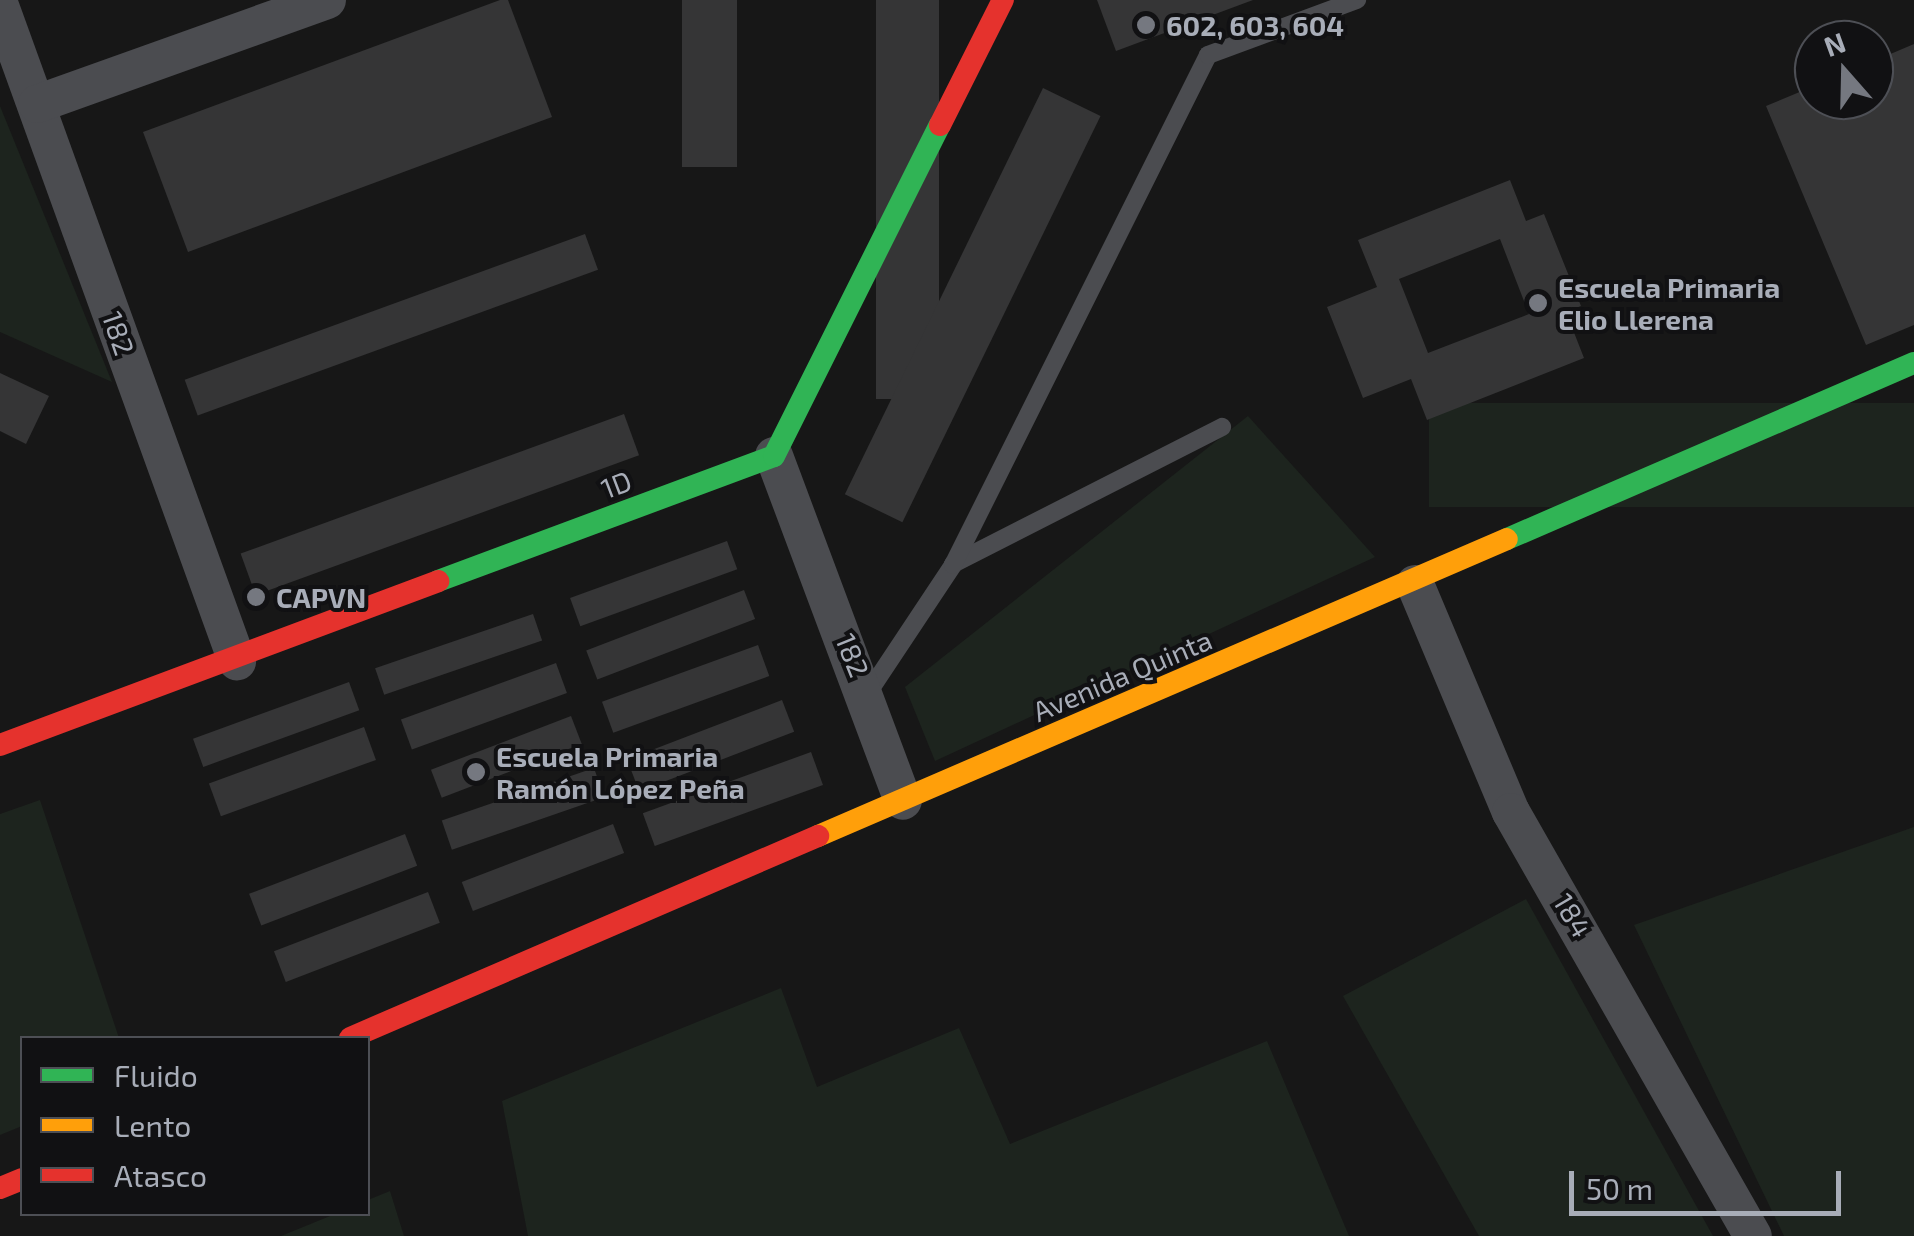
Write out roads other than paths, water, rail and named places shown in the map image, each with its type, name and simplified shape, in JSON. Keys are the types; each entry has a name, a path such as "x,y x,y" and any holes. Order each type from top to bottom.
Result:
{"main road":[{"path":"774,456 1004,0"},
{"name":"Avenida Quinta","path":"355,1036 1416,584 1914,363"},
{"name":"1D","path":"0,745 237,661 774,456"}],"street":[{"path":"37,104 327,0"},
{"name":"182","path":"3,20 37,104 237,661"},
{"name":"182","path":"774,456 868,693 902,800"},
{"name":"184","path":"1416,584 1512,812 1752,1236"}],"lane":[{"path":"868,693 953,564 1208,55 1357,0"},
{"path":"953,564 1222,427"}],"place":[{"name":"602, 603, 604","path":"1146,25"},
{"name":"Escuela Primaria Elio Llerena","path":"1538,303"},
{"name":"CAPVN","path":"256,597"},
{"name":"Escuela Primaria Ramón López Peña","path":"476,772"}]}
